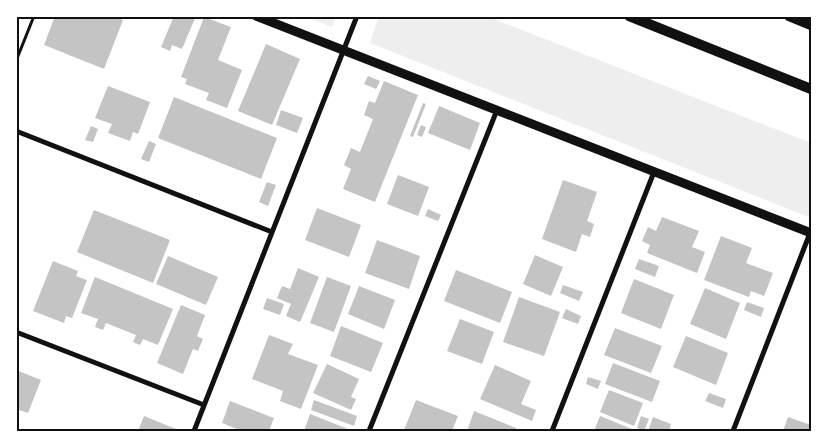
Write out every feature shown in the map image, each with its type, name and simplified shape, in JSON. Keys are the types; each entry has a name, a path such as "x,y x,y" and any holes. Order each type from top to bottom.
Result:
{"main road":[{"path":"629,16 811,89"},
{"path":"789,16 811,25"}],"street":[{"path":"256,16 810,233 733,431"},
{"path":"194,431 357,16"},
{"path":"369,431 497,110"},
{"path":"16,131 272,232"},
{"path":"552,431 654,172"},
{"path":"16,332 204,405"}],"path":[{"path":"16,61 34,16"}],"shaded area":[{"path":"304,16 336,16 332,27"},
{"path":"379,16 486,16 811,143 811,218 370,43"}],"building":[{"path":"55,16 113,16 123,20 104,69 44,45"},
{"path":"174,16 196,16 182,49 172,45 170,51 161,47"},
{"path":"204,17 231,27 218,60 242,70 227,108 206,100 209,93 185,84 187,79 181,77"},
{"path":"266,44 300,59 272,125 238,111"},
{"path":"368,76 380,81 376,89 364,84"},
{"path":"384,81 418,95 375,202 343,189 351,169 344,165 351,148 360,152 373,119 364,115 369,101 375,103"},
{"path":"108,86 150,102 138,134 133,132 130,141 108,133 112,124 95,118"},
{"path":"174,97 277,138 261,179 158,138"},
{"path":"423,103 426,104 413,137 410,136"},
{"path":"439,106 480,123 470,150 428,133"},
{"path":"281,110 303,118 297,133 276,125"},
{"path":"421,125 426,127 422,137 417,135"},
{"path":"91,126 98,129 93,142 85,140"},
{"path":"149,141 156,144 149,162 141,159"},
{"path":"398,175 429,187 418,216 387,204"},
{"path":"563,180 597,192 587,221 594,224 590,237 582,234 576,252 542,239"},
{"path":"267,182 276,185 268,206 259,202"},
{"path":"317,208 361,225 349,257 305,240"},
{"path":"428,209 441,215 438,221 425,216"},
{"path":"94,210 170,240 153,283 77,252"},
{"path":"662,217 699,231 692,247 705,252 697,273 647,253 650,245 642,241 648,227 656,231"},
{"path":"721,236 752,248 746,263 773,273 764,296 751,291 749,297 704,280"},
{"path":"377,240 420,256 409,289 365,273"},
{"path":"535,255 563,267 551,296 523,284"},
{"path":"168,256 218,277 206,305 156,284"},
{"path":"639,259 659,266 655,277 635,269"},
{"path":"53,261 78,271 76,276 87,280 72,318 66,316 64,323 33,311"},
{"path":"298,268 319,277 300,322 286,316 291,304 277,298 282,286 290,289"},
{"path":"456,270 512,292 500,323 444,301"},
{"path":"95,277 173,309 158,345 143,339 140,345 133,342 136,335 106,323 103,330 95,327 98,319 81,313"},
{"path":"327,277 351,286 334,332 310,323"},
{"path":"634,279 674,295 661,329 621,313"},
{"path":"563,285 583,292 579,301 560,293"},
{"path":"359,286 395,300 384,329 348,314"},
{"path":"705,288 740,303 726,339 690,324"},
{"path":"519,297 560,312 544,356 503,342"},
{"path":"267,298 284,304 280,315 263,309"},
{"path":"747,302 764,308 761,317 744,310"},
{"path":"181,305 205,315 197,336 203,339 198,351 193,349 183,374 157,363"},
{"path":"566,309 581,316 578,324 562,318"},
{"path":"460,319 494,332 482,364 447,351"},
{"path":"341,326 383,343 371,372 330,356"},
{"path":"615,328 662,346 651,373 604,355"},
{"path":"269,335 293,344 288,354 318,365 301,409 280,401 283,391 252,379"},
{"path":"686,336 728,353 716,385 673,367"},
{"path":"613,363 660,381 652,402 605,384"},
{"path":"327,364 359,379 351,397 356,399 351,410 313,393"},
{"path":"495,365 531,381 521,404 536,410 532,421 480,399"},
{"path":"16,370 41,380 28,413 16,409"},
{"path":"588,377 601,381 598,389 586,384"},
{"path":"609,390 643,403 634,426 600,412"},
{"path":"709,393 726,399 723,408 705,401"},
{"path":"314,400 357,416 354,426 311,410"},
{"path":"416,400 458,416 452,431 404,430"},
{"path":"230,401 274,418 269,431 242,431 222,423"},
{"path":"474,411 516,428 515,431 467,431"},
{"path":"310,414 353,431 304,431"},
{"path":"144,416 176,429 175,431 138,431"},
{"path":"600,416 632,429 631,431 594,431"},
{"path":"641,416 649,419 644,431 637,428"},
{"path":"653,417 671,424 669,431 648,431"},
{"path":"788,417 811,425 811,431 783,431"}]}
